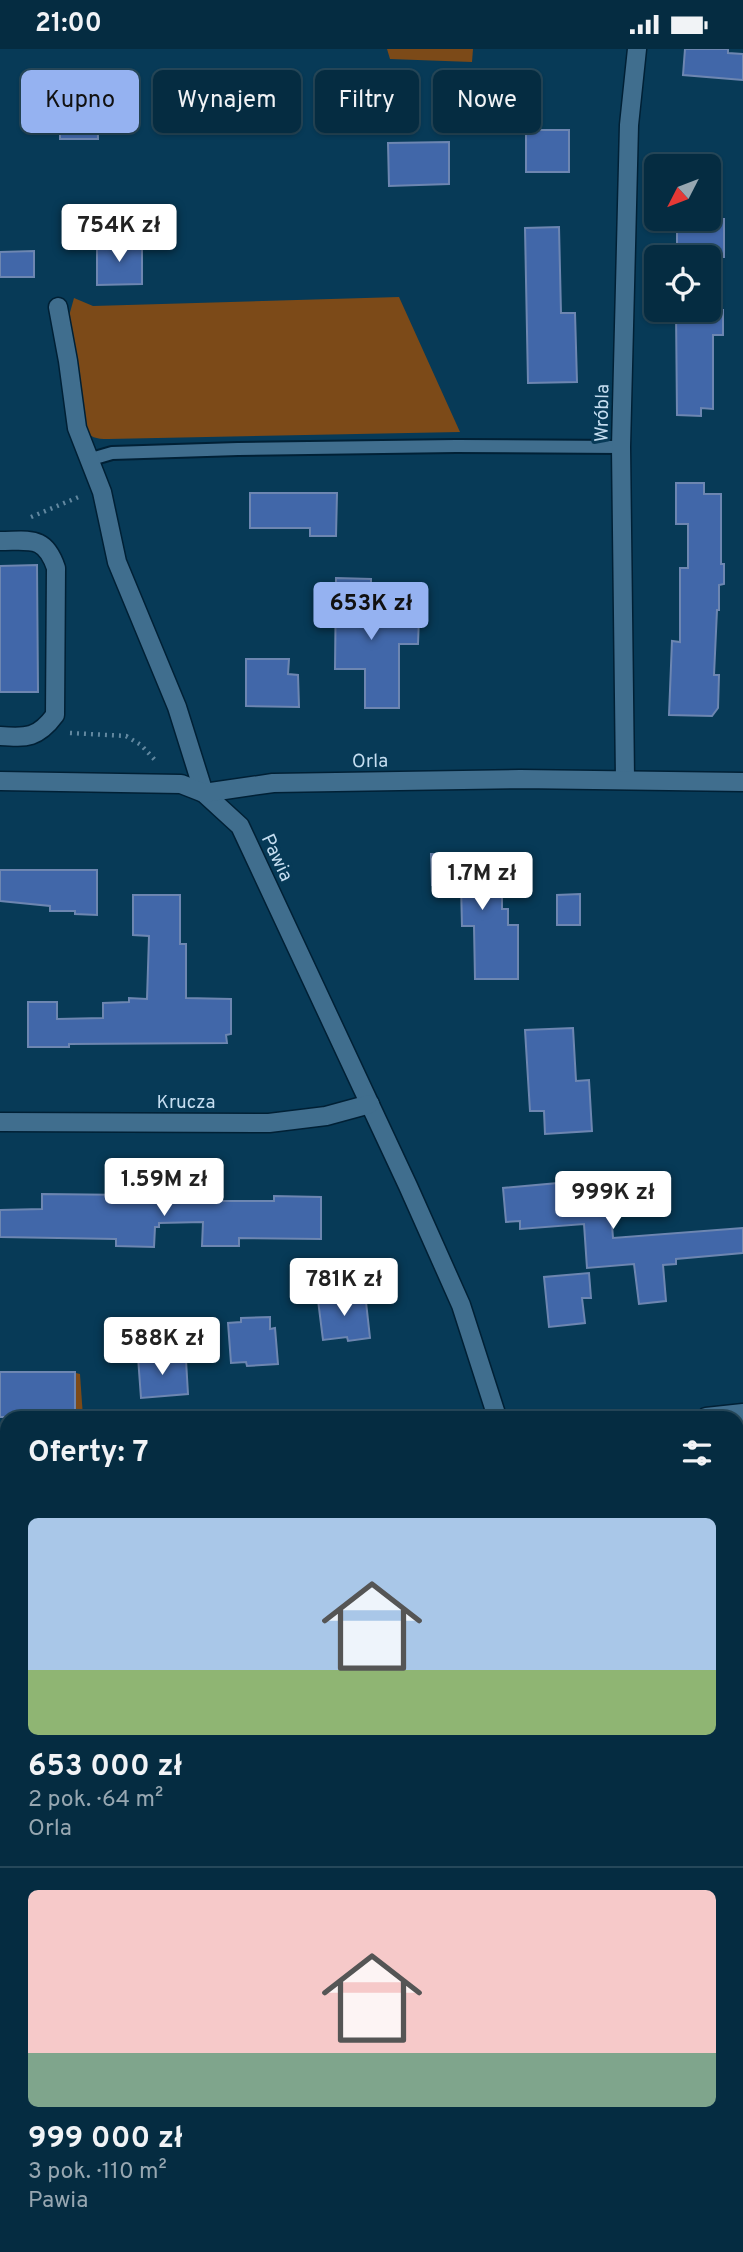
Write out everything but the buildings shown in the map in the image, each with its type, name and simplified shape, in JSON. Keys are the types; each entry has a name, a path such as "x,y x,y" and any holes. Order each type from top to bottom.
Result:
{"street":[{"name":"Wróbla","path":"625,779 621,447 629,125 637,49"},
{"name":"Pawia","path":"58,307 77,428 102,492 117,562 177,708 204,793 240,826 461,1305 495,1411"},
{"path":"0,736 23,737 36,734 55,715 56,568 52,555 36,541 4,540"},
{"name":"Orla","path":"0,781 181,784 204,793 273,783 520,779 743,782"},
{"name":"Krucza","path":"0,1122 269,1122 326,1116 370,1104"}],"lane":[{"path":"88,460 112,453 252,449 621,447"}],"path":[{"path":"4,540 13,525 74,498 102,492"},
{"path":"47,725 64,732 126,736 141,745 155,760"}],"shaded area":[{"path":"387,49 473,49 472,62 390,59"},
{"path":"399,297 460,432 100,439 89,434 84,427 69,316 74,298 93,306"},
{"path":"76,1373 80,1374 83,1411 76,1411"}]}
